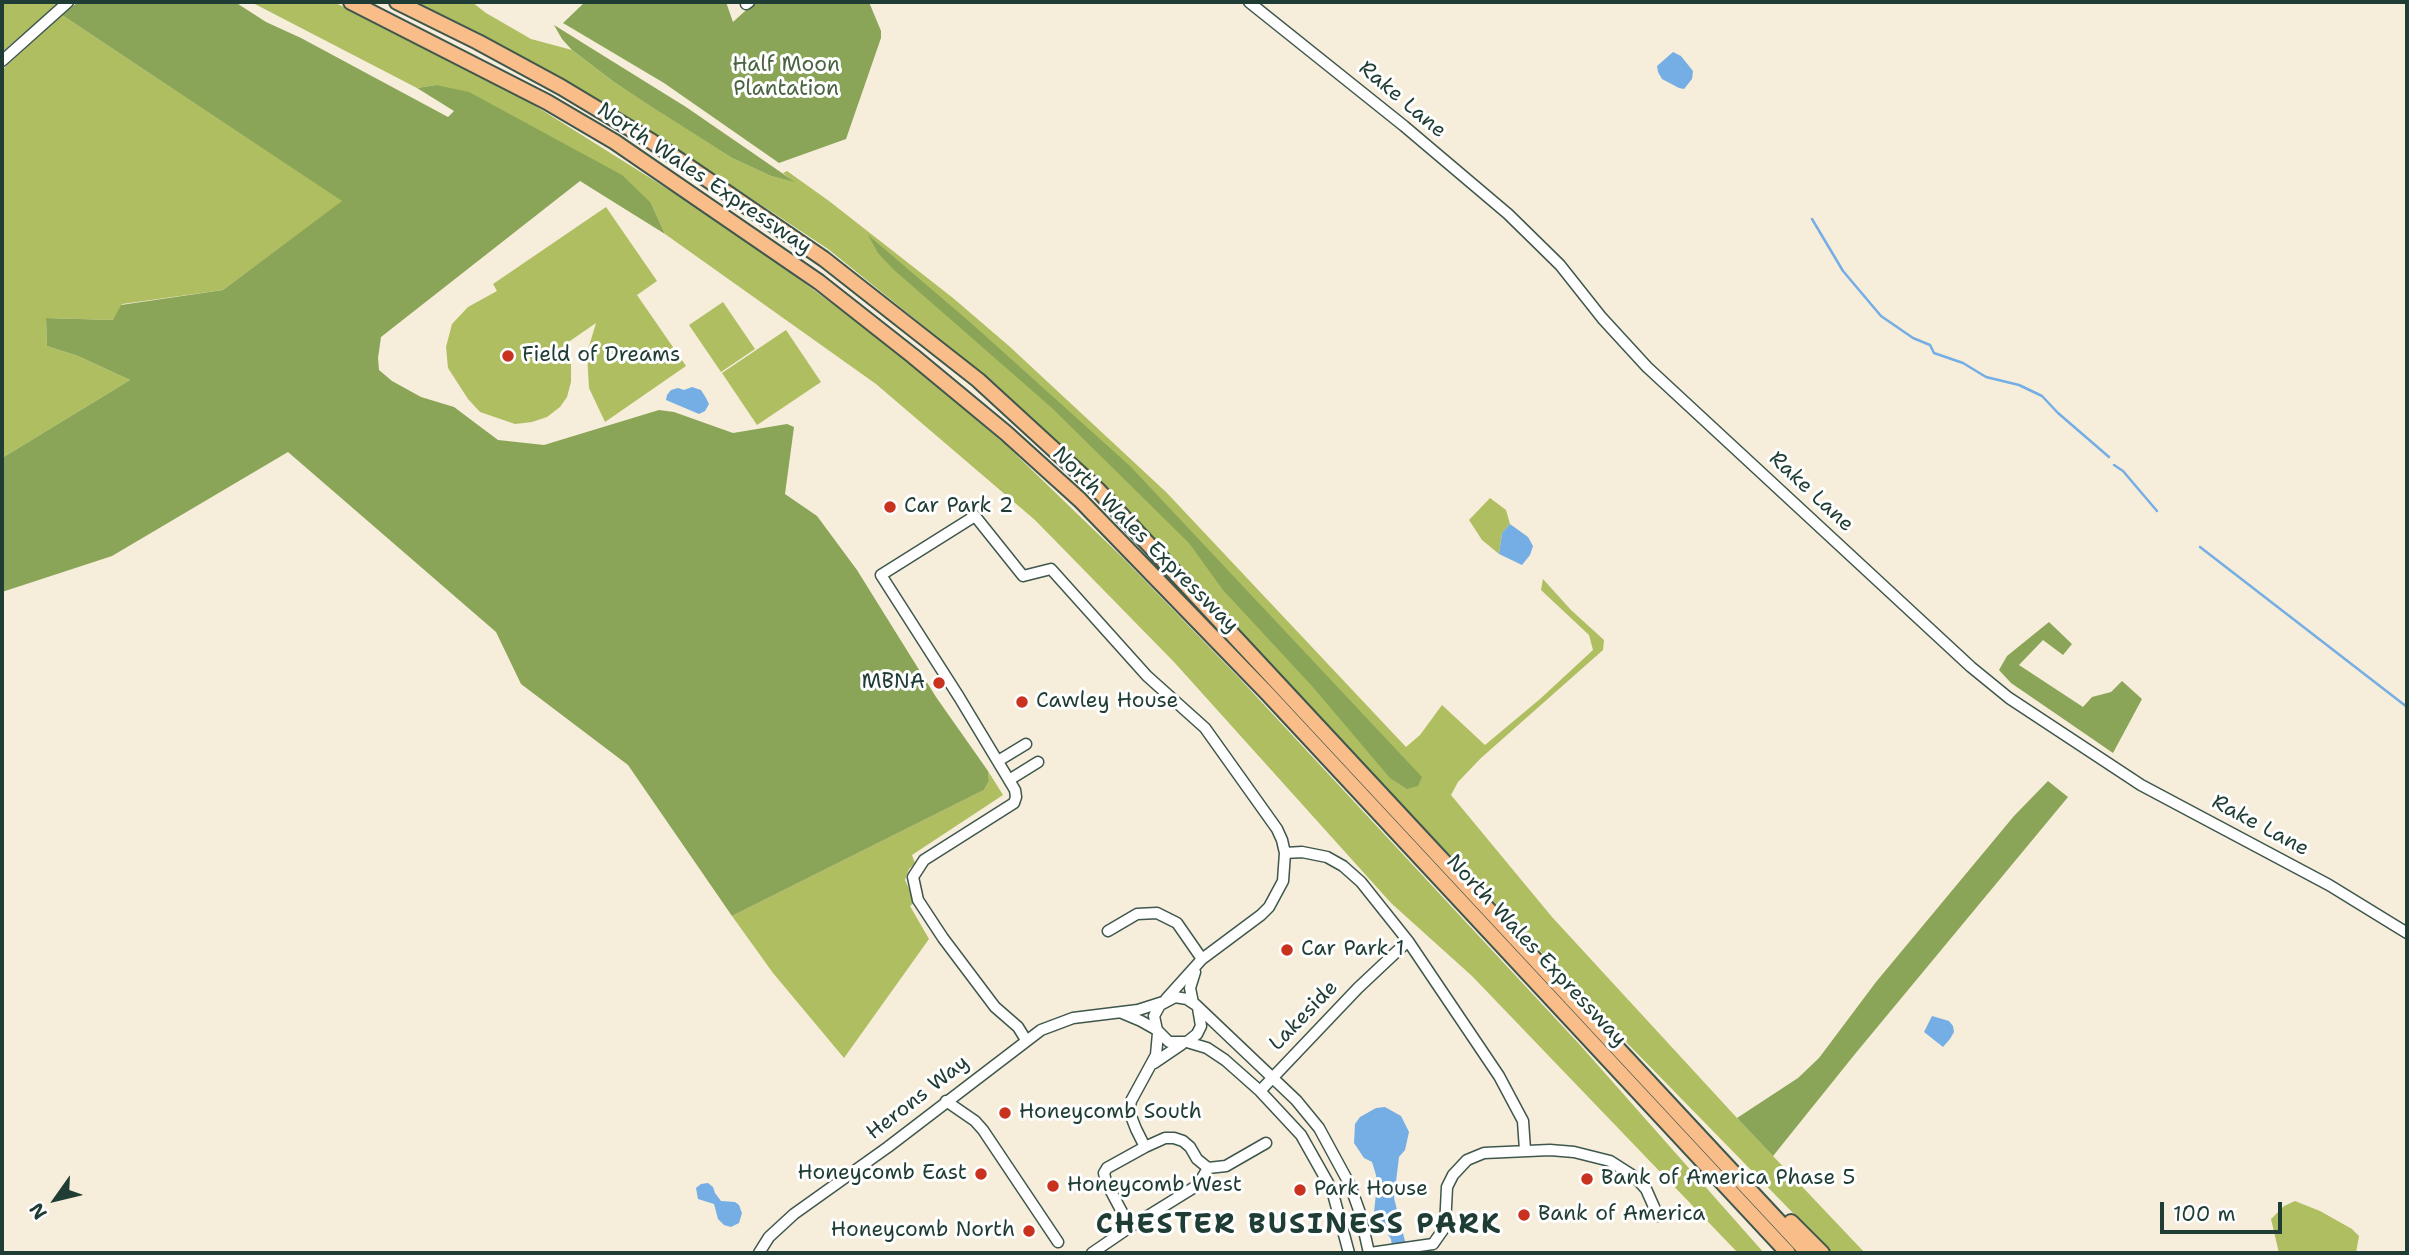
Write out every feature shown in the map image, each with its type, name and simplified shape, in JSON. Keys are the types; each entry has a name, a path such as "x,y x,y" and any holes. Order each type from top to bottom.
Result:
{"highway":[{"name":"North Wales Expressway","path":"351,2 547,102 615,142 819,282 1006,433 1080,500 1267,693 1788,1253"},
{"name":"North Wales Expressway","path":"397,2 561,87 651,141 824,259 978,380 1098,491 1808,1253"},
{"path":"1586,1015 1822,1253"},
{"path":"1653,1108 1777,1253"}],"street":[{"path":"2,61 68,2"},
{"name":"Rake Lane","path":"1249,2 1404,126 1508,214 1560,265 1647,367 1971,667 2010,698 2141,785 2329,885 2407,933"},
{"path":"1026,1040 1018,1027 995,1007 943,938 918,900 913,877 924,860 1014,803 1015,790 881,575 975,516 1023,576 1051,569 1147,676 1205,728 1277,829 1285,853 1283,881 1269,907 1202,959 1154,1016 1157,1032 1156,1055 1134,1092 1129,1111 1145,1147"},
{"path":"998,761 1026,744"},
{"path":"1009,780 1038,762"},
{"path":"1285,853 1312,853 1327,857 1343,866 1361,882 1408,941 1499,1076 1523,1121 1525,1150"},
{"path":"1108,931 1137,914 1157,913 1177,923 1202,959"},
{"name":"Lakeside","path":"1260,1091 1358,988 1408,941"},
{"path":"1152,1065 1199,1030 1201,1018 1190,988 1196,968"},
{"path":"1164,1001 1178,996 1196,1006 1272,1076 1319,1128 1339,1162 1360,1213 1369,1253 1433,1244 1445,1227 1447,1187 1452,1175 1467,1160 1484,1153 1525,1150 1574,1152 1610,1161 1635,1177 1646,1189 1658,1216"},
{"name":"Herons Way","path":"759,1253 769,1237 787,1220 888,1147 1026,1040 1060,1021 1097,1013 1122,1013 1164,1001"},
{"name":"Herons Way","path":"1122,1013 1142,1021 1157,1032"},
{"path":"1157,1032 1169,1042 1207,1048 1225,1060 1260,1091 1295,1128 1317,1160 1332,1190 1349,1253"},
{"path":"946,1101 984,1130 1058,1242"},
{"path":"1130,1227 1106,1182 1104,1173 1107,1168 1165,1138 1174,1138 1190,1147 1197,1159 1208,1168 1226,1166 1266,1143"},
{"path":"1092,1253 1198,1185 1208,1168"}],"green space":[{"path":"2,2 59,2 2,52"},
{"path":"78,2 235,2 266,22 448,117 454,111 417,88 436,85 469,92 622,175 651,203 665,234 580,181 381,337 379,370 392,381 421,397 454,407 498,440 544,445 659,410 674,412 733,433 787,424 794,427 785,494 817,516 857,570 936,697 988,771 989,781 984,790 732,916 628,765 521,684 496,632 288,452 112,556 2,592 2,458 130,380 78,356 47,346 46,318 113,320 121,305 223,290 342,201 62,15"},
{"path":"251,2 333,2 388,27 526,100 733,230 892,348 1005,444 1124,559 1242,681 1580,1045 1764,1253 1738,1253 1472,976 1391,903 1174,662 1035,520 876,384 665,234 651,203 436,85 417,88"},
{"path":"408,2 472,2 531,39 572,50 614,82 732,158 771,176 793,181 783,173 787,171 829,201 953,298 1009,346 1166,492 1406,747 1420,735 1442,705 1485,745 1593,650 1589,635 1541,590 1543,579 1571,610 1604,640 1603,650 1481,758 1458,782 1451,795 1552,917 1865,1253 1832,1253 1627,1043 1111,496 972,365 828,249 637,123 522,57"},
{"name":"Half Moon Plantation","path":"585,2 726,2 733,22 755,2 869,2 881,31 881,38 846,139 779,163 664,83 563,23"},
{"path":"62,15 343,201 223,290 122,304 114,320 46,318 47,346 78,356 130,380 2,458 2,70"},
{"path":"554,25 686,107 795,182 771,176 732,158 649,105 572,50"},
{"path":"606,207 657,281 637,295 686,366 605,422 589,388 587,353 596,323 567,343 571,382 567,397 560,407 547,417 515,424 480,412 448,368 446,347 452,324 468,307 497,291 493,284"},
{"path":"868,235 971,323 1130,466 1422,777 1418,786 1407,789 1390,778 1312,686 1223,590 1189,543 1052,408 893,269 878,253"},
{"path":"723,302 755,349 721,372 689,325"},
{"path":"786,330 821,382 757,425 722,373"},
{"path":"1490,498 1506,510 1510,524 1502,533 1499,554 1482,540 1469,520"},
{"path":"2049,622 2072,644 2063,655 2043,640 2019,665 2083,707 2092,697 2111,692 2122,681 2142,699 2113,753 2011,683 1999,670 2007,656"},
{"path":"988,771 1003,795 912,855 915,863 909,869 905,880 915,902 910,906 929,939 844,1058 773,973 732,916 984,790 989,781"},
{"path":"2048,781 2068,797 1773,1156 1737,1118 1798,1078 1819,1058 1876,982 2014,816"},
{"path":"2295,1201 2352,1229 2359,1236 2356,1253 2279,1253 2271,1219 2284,1206"}],"water":[{"path":"1673,52 1681,56 1693,71 1692,79 1684,89 1662,79 1658,72 1657,66"},
{"path":"692,387 701,390 706,398 709,404 705,411 699,414 666,400 671,390"},
{"path":"1510,524 1528,537 1533,546 1522,565 1499,554 1502,533"},
{"path":"1932,1016 1949,1021 1953,1026 1954,1032 1943,1047 1924,1032"},
{"path":"1385,1107 1401,1116 1409,1132 1405,1150 1399,1157 1394,1198 1406,1245 1405,1253 1393,1253 1391,1239 1378,1221 1374,1212 1377,1185 1372,1162 1364,1158 1354,1143 1355,1124 1360,1117 1376,1108"},
{"path":"708,1183 721,1201 739,1205 742,1213 739,1223 731,1227 724,1225 718,1219 714,1204 698,1199 696,1188"}],"waterway":[{"path":"1812,219 1843,271 1881,316 1913,338 1930,345 1934,353 1963,363 1986,377 2019,385 2042,396 2109,457"},
{"path":"2114,465 2123,471 2157,511"},
{"path":"2200,547 2407,707"}],"place":[{"name":"Field of Dreams","path":"508,356"},
{"name":"Car Park 2","path":"890,507"},
{"name":"MBNA","path":"939,683"},
{"name":"Cawley House","path":"1022,702"},
{"name":"Car Park 1","path":"1287,950"},
{"name":"Honeycomb South","path":"1005,1113"},
{"name":"Honeycomb East","path":"981,1174"},
{"name":"Bank of America Phase 5","path":"1587,1179"},
{"name":"Honeycomb West","path":"1053,1186"},
{"name":"Park House","path":"1300,1190"},
{"name":"Bank of America","path":"1524,1215"},
{"name":"Honeycomb North","path":"1029,1231"}],"district":[{"name":"CHESTER BUSINESS PARK","path":"1299,1226"}]}
